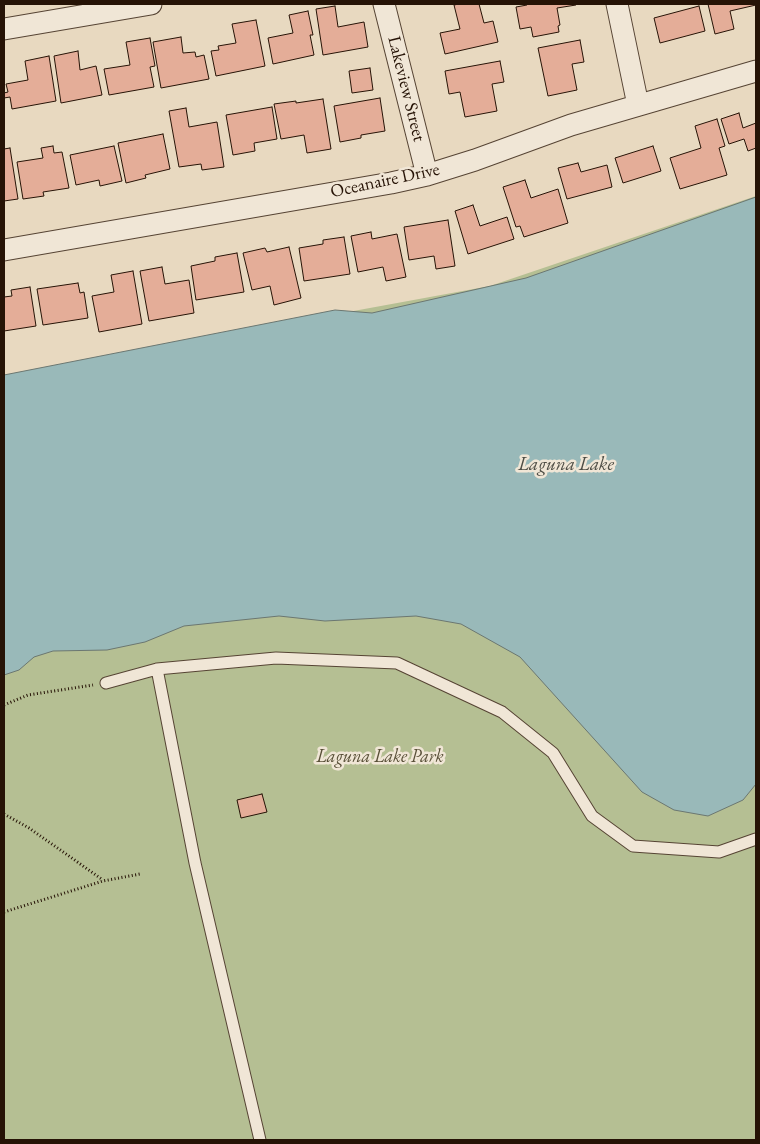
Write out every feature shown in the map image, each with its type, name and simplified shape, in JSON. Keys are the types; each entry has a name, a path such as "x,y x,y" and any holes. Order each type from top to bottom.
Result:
{"street":[{"path":"4,30 151,4"},
{"name":"Lakeview Street","path":"384,4 427,175"},
{"path":"617,4 638,105"},
{"name":"Oceanaire Drive","path":"4,250 427,175 475,160 570,125 756,71"}],"lane":[{"path":"106,683 157,669 276,658 397,663 502,712 553,753 592,816 634,846 719,852 756,839"},
{"path":"157,669 195,863 260,1140"}],"path":[{"path":"4,705 28,695 106,683"},
{"path":"4,814 29,828 103,880"},
{"path":"4,912 103,880 140,874"}],"green space":[{"name":"Laguna Lake Park","path":"756,196 756,1140 4,1140 4,375 490,286"}],"water":[{"name":"Laguna Lake","path":"756,197 756,784 743,800 708,816 674,810 642,792 520,657 461,624 416,616 325,621 279,616 184,626 145,642 107,650 53,651 34,657 19,670 4,675 4,375 335,310 372,313 526,278"}],"building":[{"path":"479,4 484,23 493,21 498,42 445,54 440,33 460,29 454,5"},
{"path":"526,4 576,5 557,8 560,25 558,26 559,32 533,37 531,27 520,29 516,7"},
{"path":"708,4 756,5 730,11 734,29 715,34"},
{"path":"335,6 338,27 364,22 368,47 323,55 316,9"},
{"path":"699,6 705,31 660,43 654,18"},
{"path":"308,11 313,35 310,35 314,55 273,64 268,38 293,33 289,15"},
{"path":"256,20 265,66 216,76 211,51 219,50 218,46 236,43 232,24"},
{"path":"181,37 183,53 195,52 196,57 204,55 209,79 161,88 153,42"},
{"path":"150,38 155,66 150,67 154,87 109,95 104,69 130,65 126,42"},
{"path":"580,40 584,62 572,64 577,90 548,96 538,48"},
{"path":"78,51 80,70 96,66 102,95 61,103 54,56"},
{"path":"49,56 56,101 12,109 10,97 4,98 4,93 8,92 6,84 28,80 25,61"},
{"path":"500,61 504,82 492,84 497,111 465,117 460,92 449,94 445,71"},
{"path":"370,68 373,90 352,93 349,71"},
{"path":"380,98 385,131 361,135 361,138 340,142 334,106"},
{"path":"323,99 331,149 307,153 304,135 281,139 274,104"},
{"path":"272,107 277,139 254,143 255,151 233,155 226,115"},
{"path":"186,108 189,127 217,122 224,167 202,170 201,164 179,167 169,111"},
{"path":"739,113 743,128 756,123 756,148 748,151 744,139 729,144 721,119"},
{"path":"717,119 725,146 719,148 727,175 680,189 670,158 701,148 695,126"},
{"path":"163,134 170,169 145,175 146,178 126,183 118,143"},
{"path":"53,146 54,153 62,152 69,188 43,192 44,196 23,199 17,162 43,158 41,148"},
{"path":"114,146 122,181 100,186 99,180 76,185 70,155"},
{"path":"653,146 661,171 623,183 615,158"},
{"path":"10,148 18,199 4,201 4,149"},
{"path":"578,163 581,172 607,165 612,187 567,199 558,168"},
{"path":"525,180 531,198 558,189 568,223 524,237 520,226 516,227 503,187"},
{"path":"473,205 480,226 507,217 514,239 468,254 455,211"},
{"path":"448,220 455,266 436,269 434,256 409,260 404,227"},
{"path":"371,232 372,239 397,234 406,277 386,281 383,267 358,272 351,236"},
{"path":"344,237 350,274 304,281 299,248 323,244 323,240"},
{"path":"289,247 301,298 274,305 270,286 252,290 243,253 265,248 267,252"},
{"path":"237,253 244,292 196,300 191,266 215,261 215,257"},
{"path":"162,267 165,284 189,280 194,313 149,321 140,271"},
{"path":"133,271 142,324 99,332 92,296 114,292 111,275"},
{"path":"78,283 80,293 84,292 88,318 43,325 37,289"},
{"path":"30,287 36,326 4,331 4,297 12,296 11,290"},
{"path":"262,794 267,812 241,818 237,800"}]}
